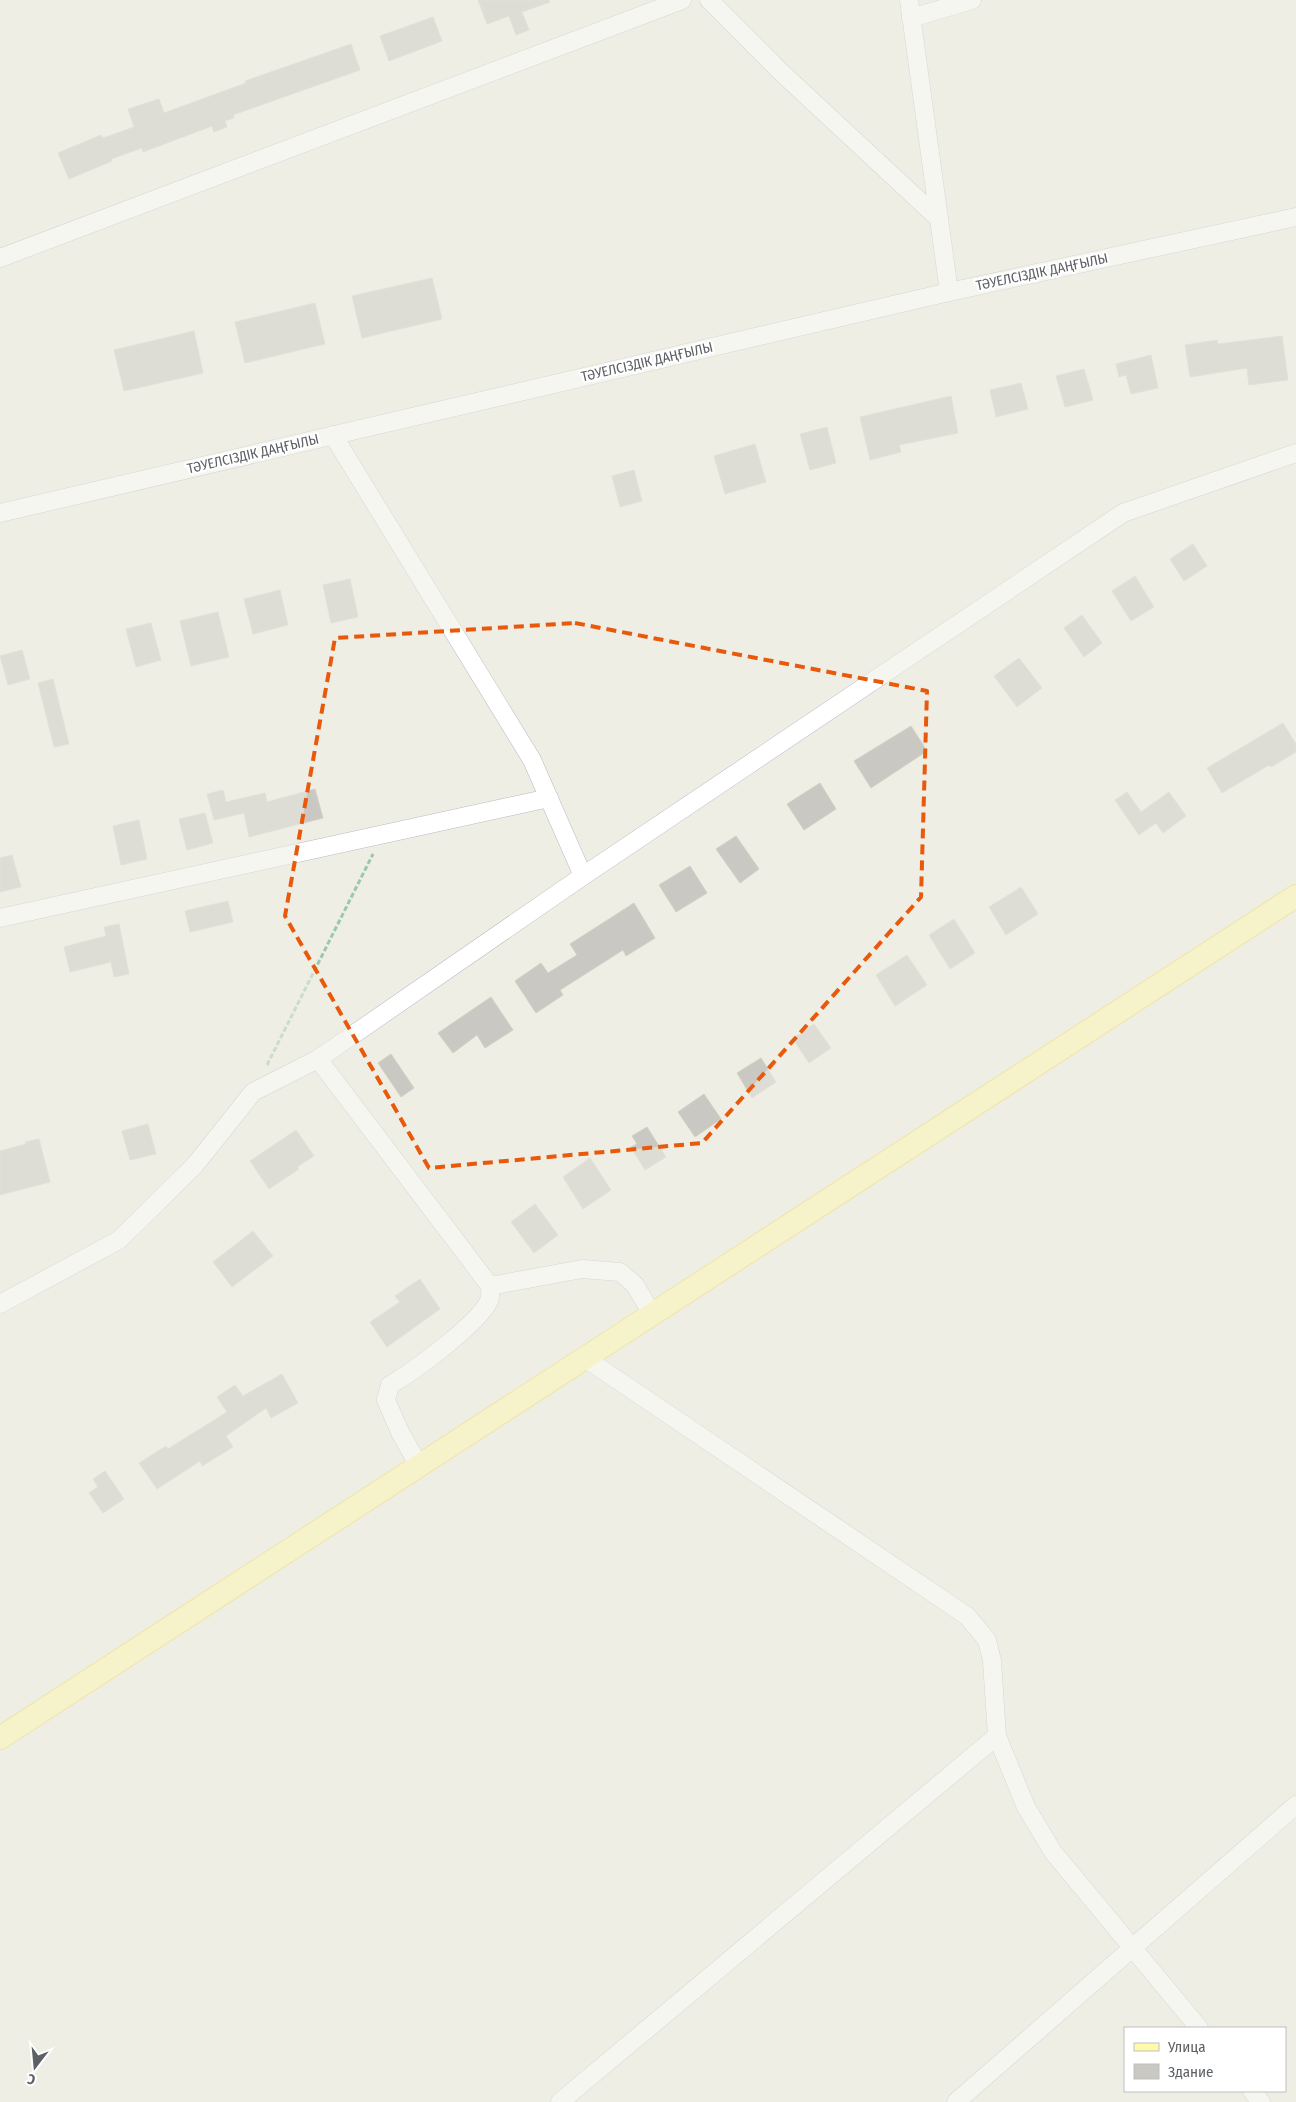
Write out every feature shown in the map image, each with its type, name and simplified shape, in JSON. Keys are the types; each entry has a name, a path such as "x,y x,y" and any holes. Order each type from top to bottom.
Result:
{"main road":[{"path":"0,1738 1296,896"}],"street":[{"path":"0,258 682,0"},
{"path":"709,0 782,73 939,219"},
{"path":"909,0 949,292"},
{"path":"910,18 972,0"},
{"name":"ТӘУЕЛСІЗДІК ДАҢҒЫЛЫ","path":"0,513 949,292 1296,218"},
{"path":"333,435 532,760 583,876"},
{"path":"0,1304 119,1240 195,1165 253,1092 318,1059 583,876 1122,513 1296,453"},
{"path":"0,918 549,798"},
{"path":"318,1059 490,1286 489,1300 474,1322 406,1375 390,1385 386,1400 400,1432 419,1466"},
{"path":"490,1286 582,1269 620,1272 635,1286 652,1314"},
{"path":"585,1358 967,1616 986,1640 992,1661 997,1736 1026,1807 1053,1852 1198,2027"},
{"path":"560,2102 997,1736"},
{"path":"956,2102 1296,1805"},
{"path":"1253,2092 1261,2102"}],"path":[{"path":"267,1065 382,836"}],"highlighted area":[{"path":"575,623 927,691 921,897 702,1143 429,1168 285,916 335,638"}],"building":[{"path":"478,0 549,0 550,2 522,12 529,30 516,35 509,16 487,24"},
{"path":"433,17 442,41 389,61 380,36"},
{"path":"351,44 360,70 233,115 234,118 225,121 227,127 214,132 212,126 143,152 142,148 111,159 112,161 69,179 58,153 101,135 103,138 134,127 128,109 159,99 164,113 246,83 245,81"},
{"path":"432,278 442,319 362,338 352,296"},
{"path":"315,303 325,344 245,363 235,322"},
{"path":"194,331 203,373 124,391 114,350"},
{"path":"1282,336 1288,380 1249,385 1247,368 1190,377 1185,345 1217,340 1218,344"},
{"path":"1151,355 1158,388 1131,394 1126,375 1119,377 1116,364"},
{"path":"1084,369 1093,400 1065,407 1056,376"},
{"path":"1021,383 1028,409 996,417 990,390"},
{"path":"951,396 958,433 899,445 901,452 870,460 860,417"},
{"path":"827,427 836,463 810,470 800,434"},
{"path":"755,444 766,482 725,494 714,456"},
{"path":"634,470 642,501 620,507 612,476"},
{"path":"1193,544 1207,566 1184,581 1170,559"},
{"path":"1135,576 1154,607 1131,621 1112,591"},
{"path":"350,579 358,617 331,623 323,585"},
{"path":"280,590 288,625 253,634 244,599"},
{"path":"218,612 229,657 191,666 180,621"},
{"path":"1082,615 1102,643 1084,657 1064,628"},
{"path":"151,623 161,660 136,667 126,629"},
{"path":"22,650 30,679 8,685 0,656"},
{"path":"1019,658 1042,688 1017,707 994,676"},
{"path":"53,679 69,744 54,747 38,683"},
{"path":"1283,723 1296,744 1296,752 1271,767 1269,765 1222,793 1207,768"},
{"path":"911,726 927,751 871,788 854,761"},
{"path":"820,783 836,809 804,830 787,804"},
{"path":"315,789 323,818 249,837 244,813 214,820 207,794 223,790 226,802 265,793 267,802"},
{"path":"1127,792 1141,812 1169,792 1186,816 1163,833 1156,823 1139,835 1115,800"},
{"path":"205,813 213,843 187,850 179,819"},
{"path":"139,820 147,859 121,865 113,826"},
{"path":"736,836 759,869 740,883 716,849"},
{"path":"12,855 21,887 0,892 0,858"},
{"path":"690,866 707,893 676,912 659,885"},
{"path":"1021,887 1038,914 1006,935 989,907"},
{"path":"228,901 233,922 190,932 185,911"},
{"path":"634,903 655,938 626,956 623,950 560,990 563,995 536,1013 515,981 541,963 548,973 577,955 570,944"},
{"path":"954,919 975,953 950,969 929,935"},
{"path":"119,924 129,974 114,977 111,962 70,972 64,947 106,936 104,927"},
{"path":"907,955 927,985 895,1006 876,975"},
{"path":"491,997 513,1030 485,1048 477,1035 453,1053 438,1033"},
{"path":"814,1024 831,1048 809,1063 793,1039"},
{"path":"391,1054 414,1088 401,1097 378,1063"},
{"path":"761,1058 776,1082 752,1098 737,1073"},
{"path":"704,1094 721,1119 695,1137 678,1112"},
{"path":"148,1124 156,1154 130,1160 122,1131"},
{"path":"647,1127 666,1157 645,1170 631,1147 637,1144 632,1136"},
{"path":"296,1130 314,1156 297,1167 299,1169 269,1189 250,1161"},
{"path":"39,1139 50,1182 0,1195 0,1151"},
{"path":"590,1158 611,1190 583,1209 563,1177"},
{"path":"535,1204 558,1235 534,1253 511,1222"},
{"path":"253,1231 273,1256 232,1287 213,1262"},
{"path":"420,1279 440,1309 387,1347 370,1322 400,1302 395,1296"},
{"path":"282,1374 298,1403 271,1418 266,1408 226,1436 233,1447 202,1466 200,1461 157,1489 139,1463 166,1446 168,1449 227,1412 217,1397 235,1385 243,1396"},
{"path":"105,1471 124,1499 103,1513 89,1493 98,1487 93,1479"}]}
